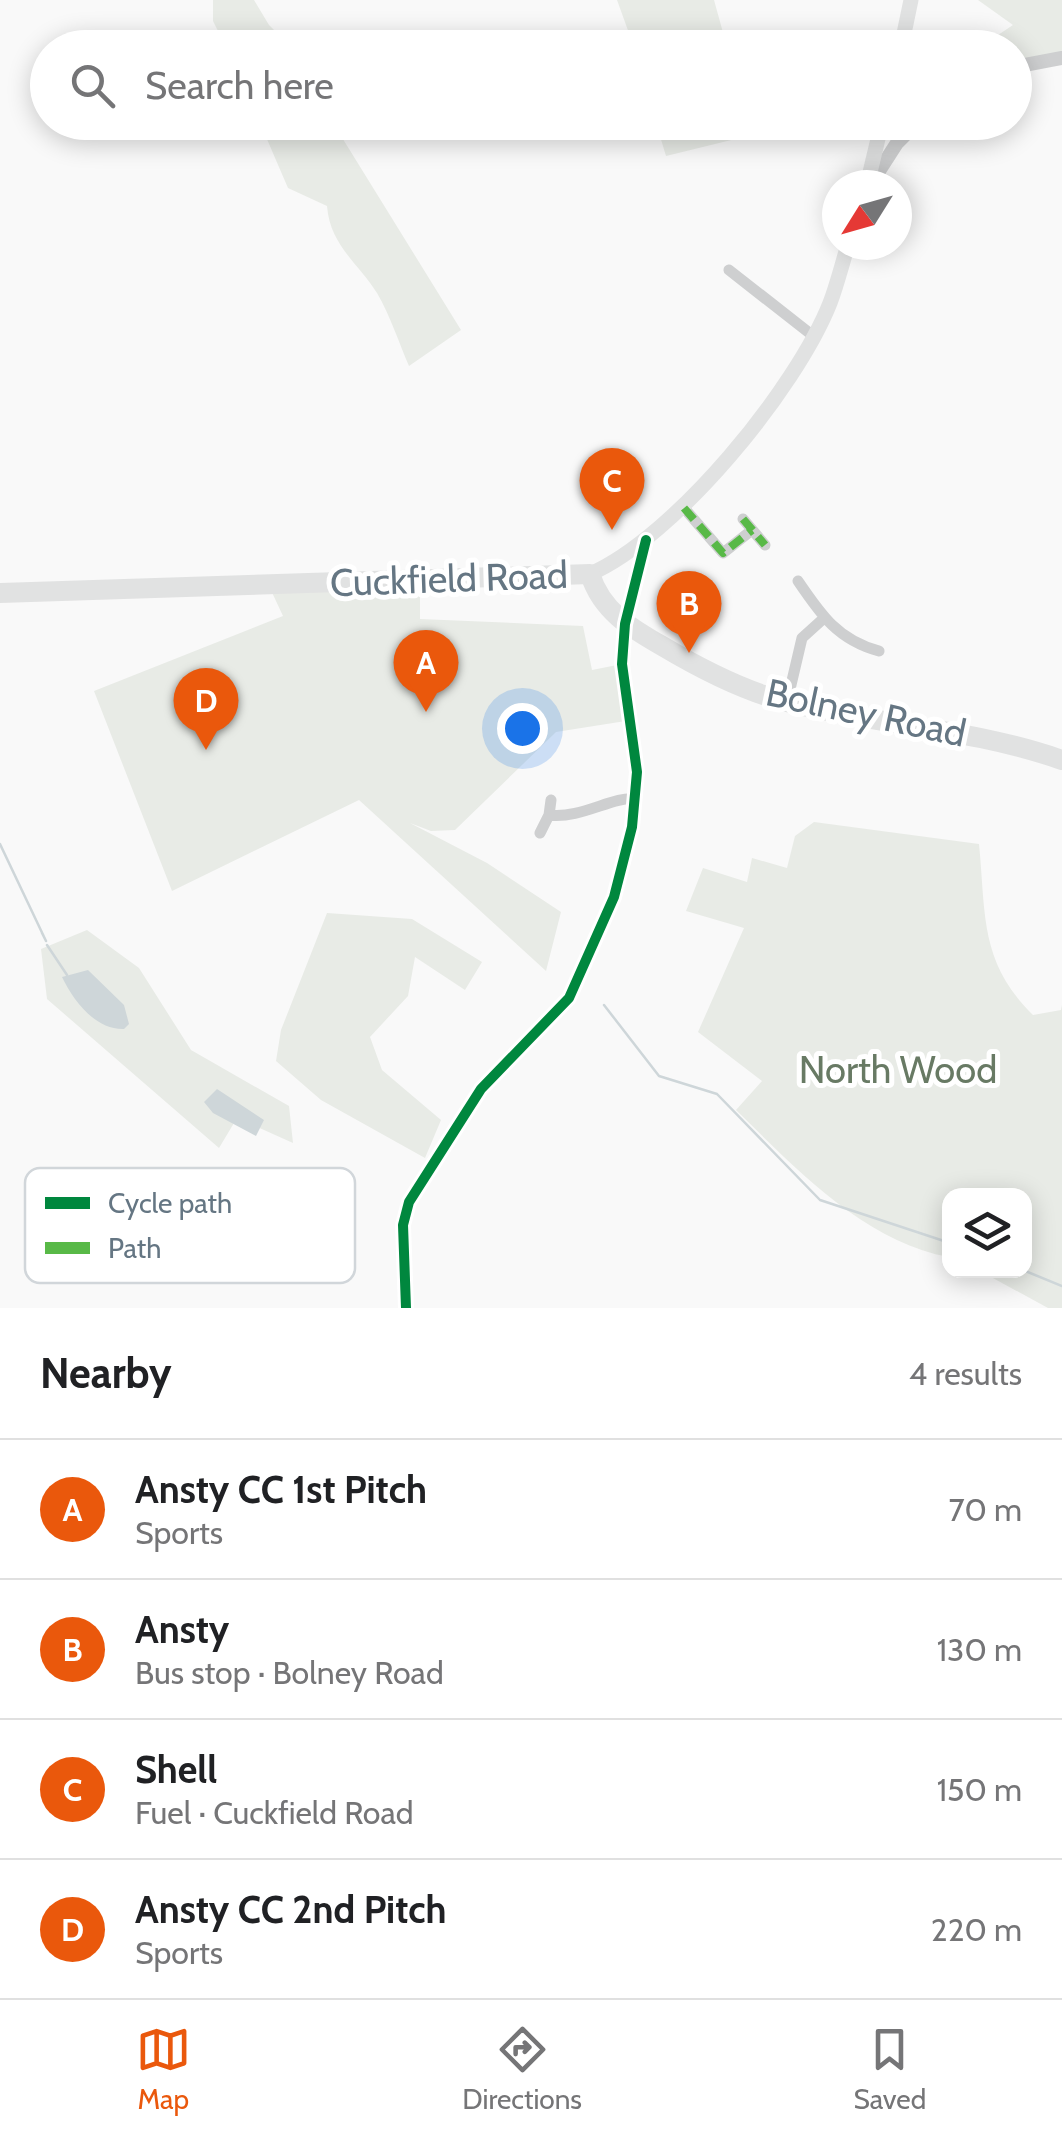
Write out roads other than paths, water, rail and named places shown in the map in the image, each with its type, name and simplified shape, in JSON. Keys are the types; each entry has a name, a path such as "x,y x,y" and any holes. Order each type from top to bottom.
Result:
{"highway":[{"name":"Cuckfield Road","path":"0,593 590,574"},
{"name":"Bolney Road","path":"590,574 602,601 625,624 694,665 787,702 1012,742 1062,760"}],"main road":[{"path":"905,30 911,0"},
{"path":"874,170 881,140"},
{"name":"Cuckfield Road","path":"590,574 646,540 684,508 770,403 829,306 843,260"}],"street":[{"path":"1032,64 1062,58"},
{"path":"880,157 898,140"},
{"path":"729,270 812,335"},
{"path":"684,508 723,553 752,530"},
{"path":"743,519 765,545"},
{"path":"406,1308 403,1225 409,1202 481,1089 569,998 614,896 638,772 622,664 625,624 646,540"},
{"path":"798,581 823,620 856,645 878,652"},
{"path":"787,702 802,638 823,620"},
{"path":"549,815 635,799"},
{"path":"540,833 551,800"}],"waterway":[{"path":"0,844 46,941 42,933"},
{"path":"47,945 67,975"},
{"path":"604,1005 659,1076 717,1094 820,1200 942,1240"},
{"path":"1032,1274 1062,1286"}],"place":[{"name":"Shell","path":"612,530"},
{"name":"Ansty","path":"689,653"},
{"name":"Ansty CC 1st Pitch","path":"426,712"},
{"name":"Ansty CC 2nd Pitch","path":"206,750"}],"park label":[{"name":"North Wood","path":"898,1070"}]}
